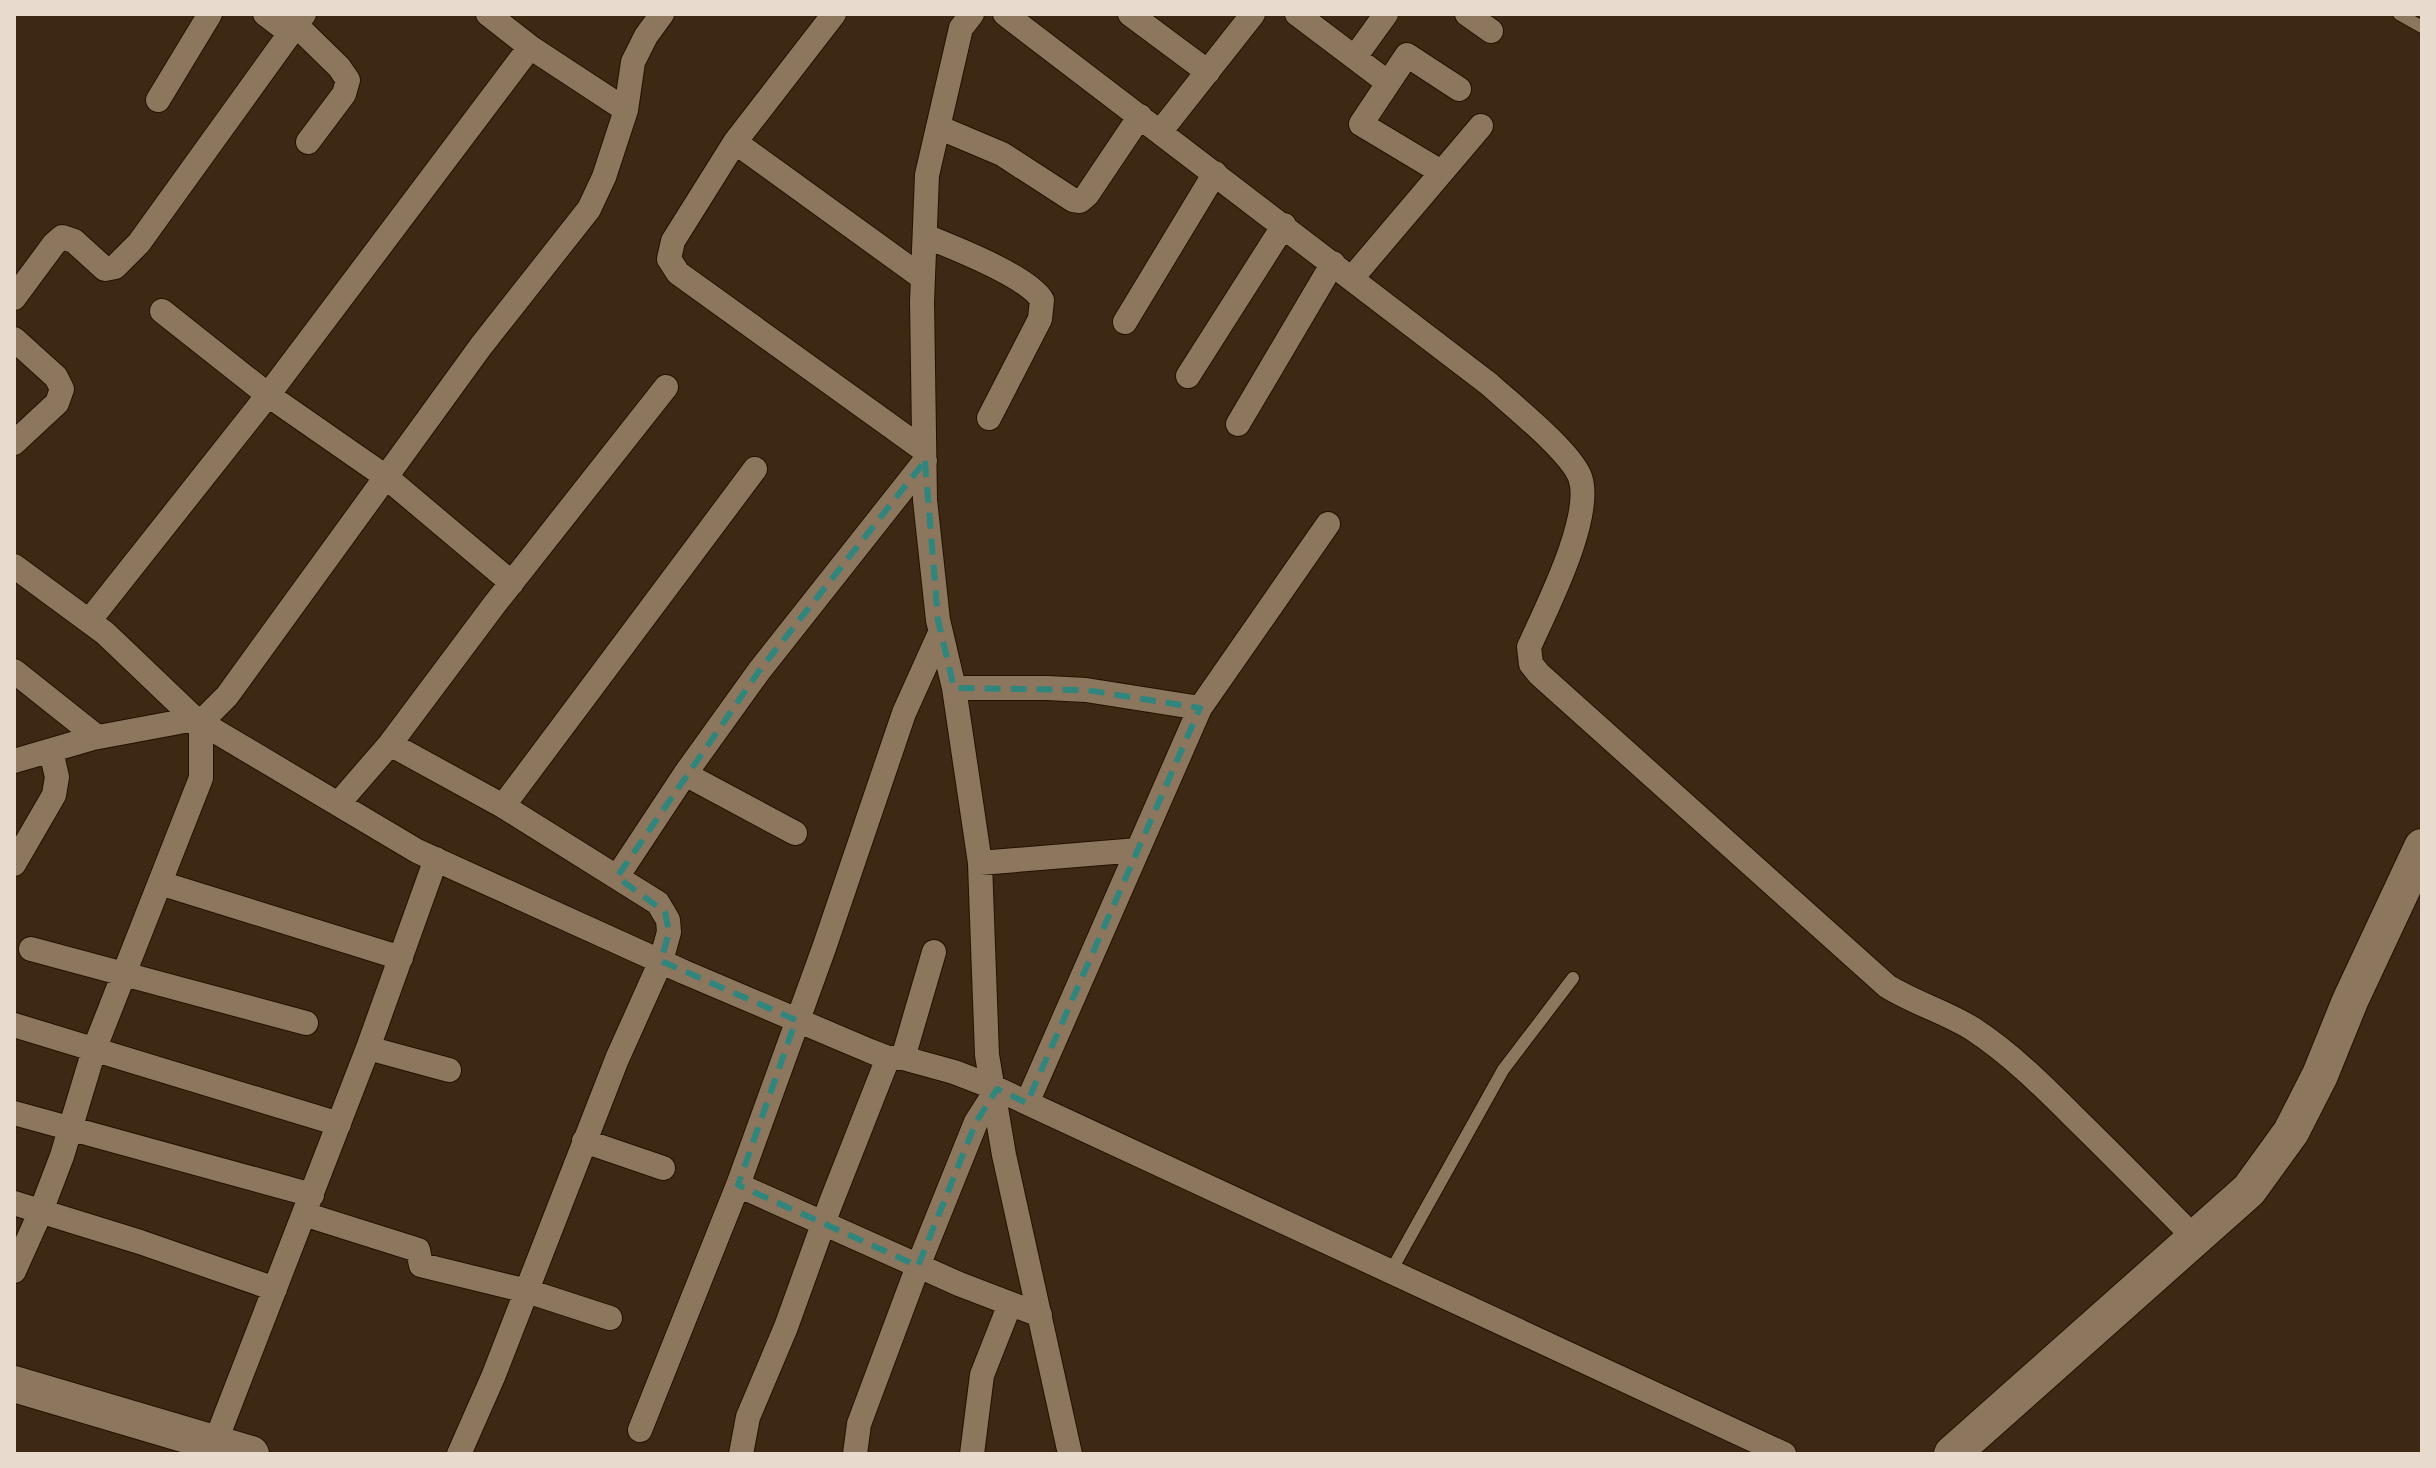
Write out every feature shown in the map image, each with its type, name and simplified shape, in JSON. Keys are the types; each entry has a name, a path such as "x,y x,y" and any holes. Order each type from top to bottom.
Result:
{"street":[{"path":"158,100 210,14"},
{"path":"265,14 296,24 348,80 344,94 308,142"},
{"path":"488,14 530,47 626,110"},
{"path":"14,761 97,737 198,720 227,696 481,346 589,209 604,177 626,110 633,62 662,14"},
{"path":"834,14 735,142 673,241 669,259 672,266 925,455"},
{"path":"972,14 961,28 927,175 923,278 925,500 940,633 954,688 980,863 987,1055 1004,1155 1070,1454"},
{"path":"1005,14 1489,384 1563,453 1579,475 1583,502 1573,541 1529,647 1531,664 1539,674 1873,975 1904,997 1939,1011 2002,1050 2195,1238"},
{"path":"1130,14 1208,72"},
{"path":"1160,132 1253,14"},
{"path":"1297,14 1387,82"},
{"path":"1355,57 1386,14"},
{"path":"1467,14 1491,31"},
{"path":"14,298 62,237 74,241 105,269 115,267 139,243 296,24"},
{"path":"89,621 268,395 530,47"},
{"path":"1441,172 1361,124 1407,55 1459,89"},
{"path":"938,127 1002,154 1073,200 1080,201 1140,116"},
{"path":"1352,278 1481,126"},
{"path":"735,142 923,278"},
{"path":"1125,322 1215,173"},
{"path":"1188,376 1284,225"},
{"path":"925,236 980,260 1030,288 1042,300 1040,319 989,418"},
{"path":"1238,424 1333,263"},
{"path":"162,311 268,395 386,477 512,583"},
{"path":"14,339 56,377 62,389 57,403 14,443"},
{"path":"338,804 390,744 666,387"},
{"path":"617,877 685,774 759,671 925,455"},
{"path":"503,806 755,469"},
{"path":"1027,1103 1200,708 1328,524"},
{"path":"14,566 105,633 198,720 436,859 796,1020 895,1058 954,1072 1027,1103 1784,1454"},
{"path":"640,1430 738,1185 824,948 904,713 940,633"},
{"path":"14,671 97,737"},
{"path":"954,688 1086,690 1200,708"},
{"path":"14,1271 41,1211 94,1050 201,778 198,720"},
{"path":"390,744 503,806 658,903 665,912 669,932 661,961 584,1141 527,1291 459,1454"},
{"path":"14,864 54,795 57,777 51,751"},
{"path":"685,774 795,833"},
{"path":"1952,1454 2249,1190 2291,1132 2320,1075 2350,1001 2422,847"},
{"path":"980,863 1138,850"},
{"path":"17,1393 232,1450 275,1289 368,1048 436,859"},
{"path":"160,883 401,958"},
{"path":"31,949 306,1023"},
{"path":"741,1454 748,1417 786,1327 823,1223 895,1058 934,952"},
{"path":"14,1025 339,1124"},
{"path":"368,1048 449,1070"},
{"path":"855,1454 859,1424 918,1266 976,1122 993,1090"},
{"path":"14,1113 308,1205 418,1250 421,1265 527,1291 610,1318"},
{"path":"584,1141 663,1168"},
{"path":"738,1185 918,1266 1040,1315"},
{"path":"14,1203 275,1289"},
{"path":"972,1454 982,1375 1010,1304"}],"lane":[{"path":"2399,14 2422,27"},
{"path":"1391,1271 1503,1070 1573,978"}],"highlighted area":[{"path":"925,461 938,620 954,688 1086,690 1200,708 1027,1103 997,1089 976,1122 918,1266 746,1191 738,1185 796,1020 661,961 669,932 665,912 617,877 759,671"}]}
